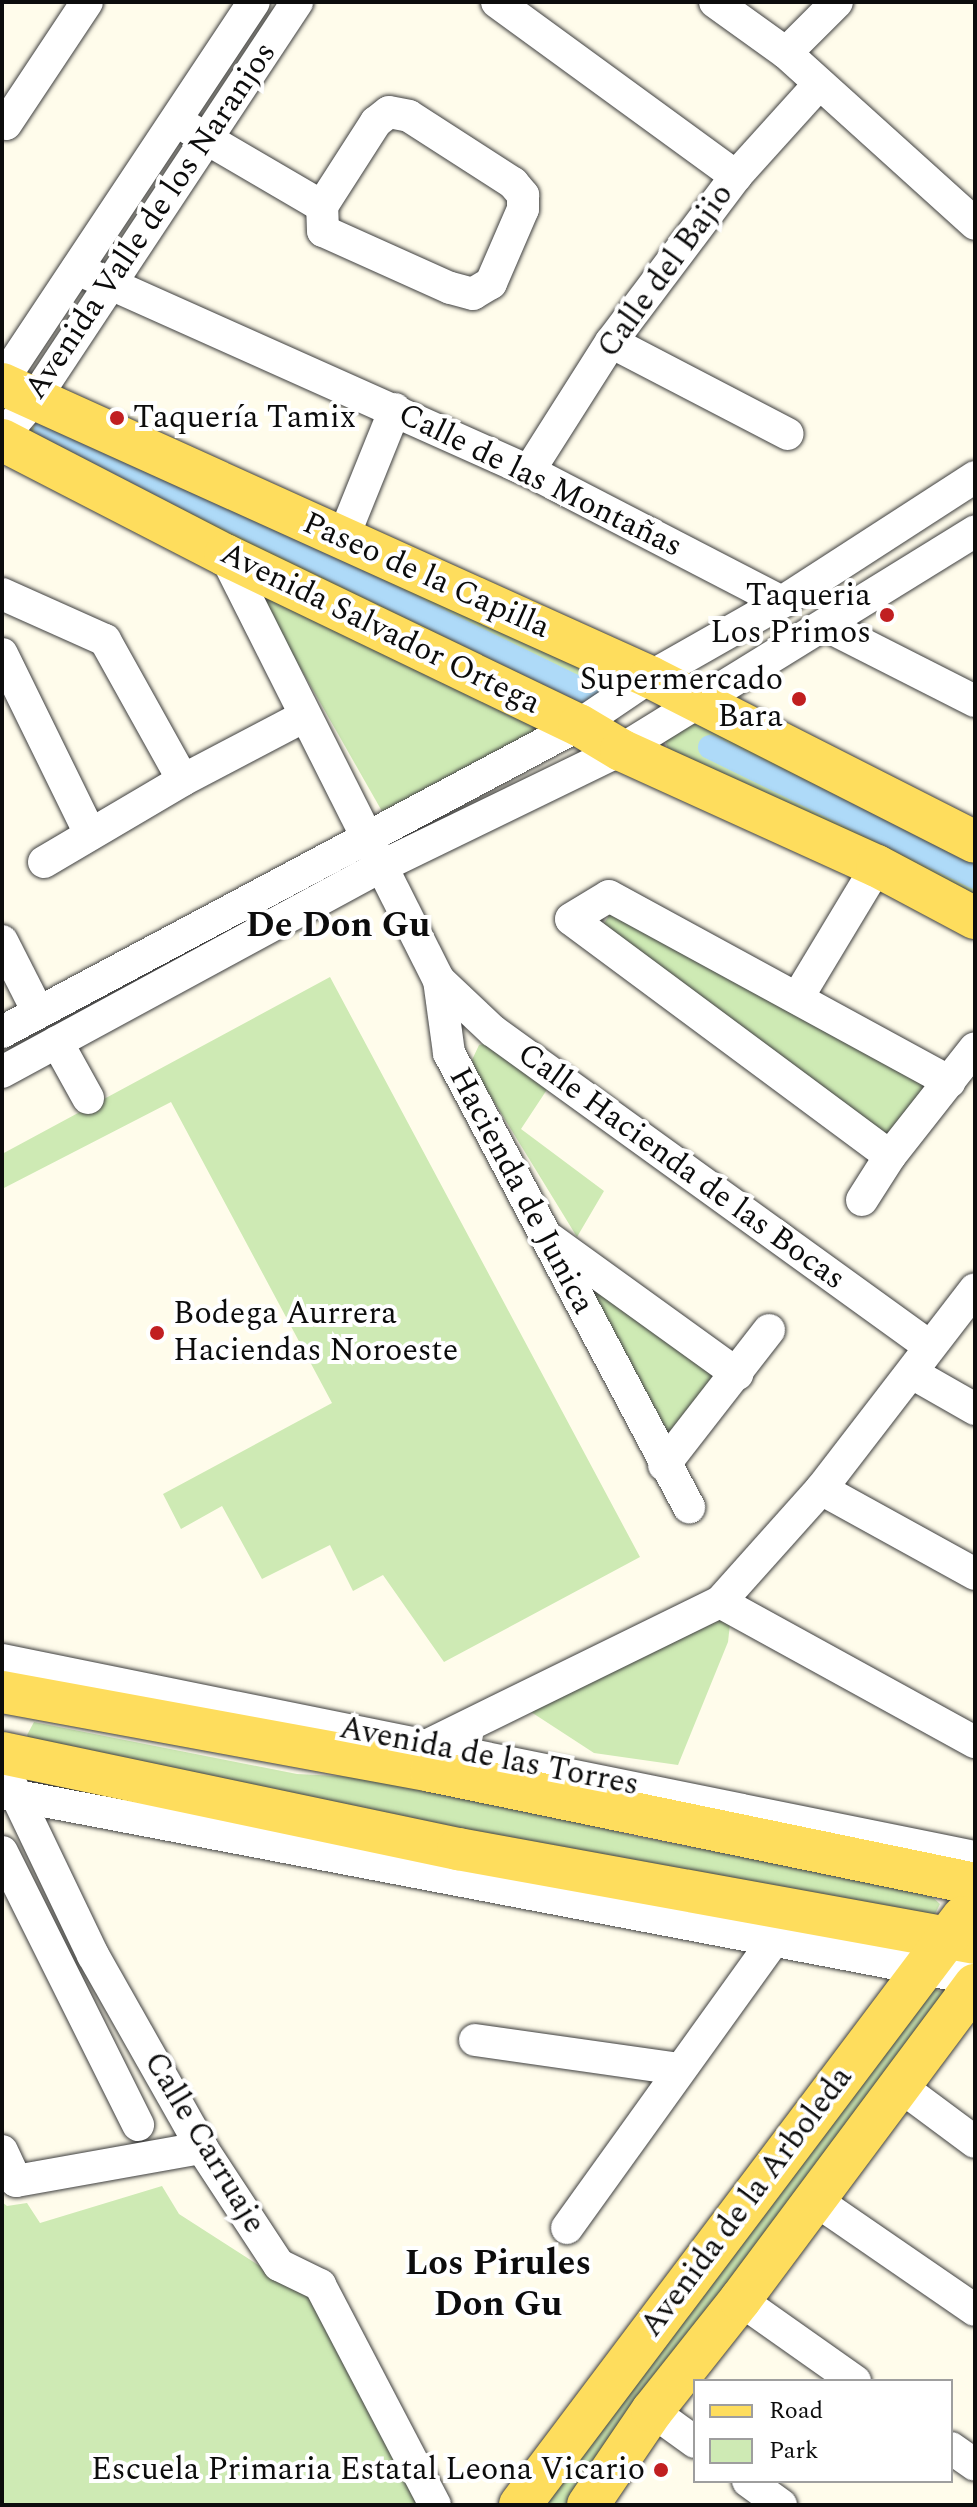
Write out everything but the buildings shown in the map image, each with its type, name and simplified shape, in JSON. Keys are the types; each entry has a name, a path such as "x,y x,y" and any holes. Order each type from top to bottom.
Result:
{"main road":[{"name":"Paseo de la Capilla","path":"13,388 650,677 975,842"},
{"name":"Avenida Salvador Ortega","path":"2,439 225,555 579,725 621,750 877,866 975,918"},
{"name":"Avenida de las Torres","path":"2,1692 431,1771 975,1884"},
{"path":"2,1755 458,1849 962,1940"},
{"name":"Avenida de la Arboleda","path":"520,2505 921,1971 962,1940 975,1900"},
{"name":"Avenida de la Arboleda","path":"588,2505 652,2411 740,2300 975,1985"}],"street":[{"path":"2,122 6,124 87,2"},
{"name":"Avenida Valle de los Naranjos","path":"2,439 13,388 77,269 254,2"},
{"name":"Avenida Valle de los Naranjos","path":"13,388 108,285 297,2"},
{"path":"497,2 736,176"},
{"path":"715,2 786,53 975,224"},
{"path":"786,53 837,2"},
{"name":"Calle del Bajio","path":"529,471 611,342 736,176 819,84"},
{"path":"389,112 409,116 513,183 523,195 523,209 491,283 473,294 450,288 323,231 322,206 376,122 389,112"},
{"path":"173,120 322,206"},
{"name":"Calle de las Montañas","path":"77,269 529,471 782,602"},
{"path":"611,342 788,434"},
{"path":"343,538 395,409"},
{"path":"2,1072 373,853 579,725 650,677 782,602 975,477"},
{"path":"2,1032 373,853 621,750 975,531"},
{"name":"Hacienda de Junica","path":"225,555 439,980 449,1053 664,1465 689,1507"},
{"path":"2,594 105,640 183,780"},
{"path":"825,625 975,701"},
{"path":"2,654 90,834"},
{"path":"44,862 183,780 305,716"},
{"path":"798,997 877,866"},
{"path":"890,1156 571,919 609,896 950,1082"},
{"path":"2,941 38,1012"},
{"name":"Calle Hacienda de las Bocas","path":"439,980 493,1031 929,1346"},
{"path":"449,1053 469,1039 493,1031"},
{"path":"57,1042 88,1098"},
{"path":"862,1200 890,1156 975,1048"},
{"path":"544,1235 737,1374"},
{"path":"430,1744 720,1602 821,1489 975,1289"},
{"path":"664,1465 769,1330"},
{"path":"912,1373 975,1409"},
{"path":"821,1489 975,1574"},
{"path":"720,1602 975,1742"},
{"name":"Avenida de las Torres","path":"2,1660 430,1744 975,1857"},
{"name":"Calle Carruaje","path":"2,1755 9,1795 93,1955 202,2148 279,2265 320,2285 435,2505"},
{"path":"9,1795 975,1979"},
{"path":"2,1852 138,2125"},
{"path":"567,2228 678,2069 773,1941"},
{"path":"475,2040 678,2069"},
{"path":"901,2087 975,2142"},
{"path":"2,2151 16,2181 202,2148"},
{"path":"815,2200 975,2310"},
{"path":"740,2300 852,2379"},
{"path":"652,2411 693,2441"},
{"path":"953,2449 975,2465"},
{"path":"751,2483 781,2505"}],"green space":[{"path":"41,414 602,678 594,702 577,707 263,554 30,432"},
{"path":"244,569 559,726 387,820"},
{"path":"699,720 975,858 975,922 671,759 665,740"},
{"path":"610,914 936,1085 893,1143 603,925"},
{"path":"330,977 640,1557 444,1662 383,1575 353,1591 330,1545 262,1579 222,1506 181,1529 163,1494 332,1403 171,1102 2,1189 2,1154"},
{"path":"496,1041 552,1082 521,1129 604,1191 577,1237 477,1074 472,1060 479,1045"},
{"path":"600,1281 727,1375 677,1449 594,1297 592,1289"},
{"path":"731,1615 728,1642 678,1765 594,1753 528,1710"},
{"path":"34,1722 297,1774 356,1777 540,1813 635,1836 928,1893 940,1904 934,1916 620,1861 32,1743 27,1735"},
{"path":"925,1985 949,1995 566,2505 540,2505"},
{"path":"162,2186 179,2214 269,2272 312,2287 427,2505 2,2505 2,2202 7,2206 27,2203 40,2223"}],"waterway":[{"path":"46,429 588,693"},
{"path":"710,747 975,877"}],"place":[{"name":"Taquería Tamix","path":"117,418"},
{"name":"Taqueria Los Primos","path":"887,615"},
{"name":"Supermercado Bara","path":"799,699"},
{"name":"Bodega Aurrera Haciendas Noroeste","path":"157,1333"},
{"name":"Escuela Primaria Estatal Leona Vicario","path":"661,2470"}],"district":[{"name":"De Don Gu","path":"338,926"},
{"name":"Los Pirules Don Gu","path":"498,2284"}]}
